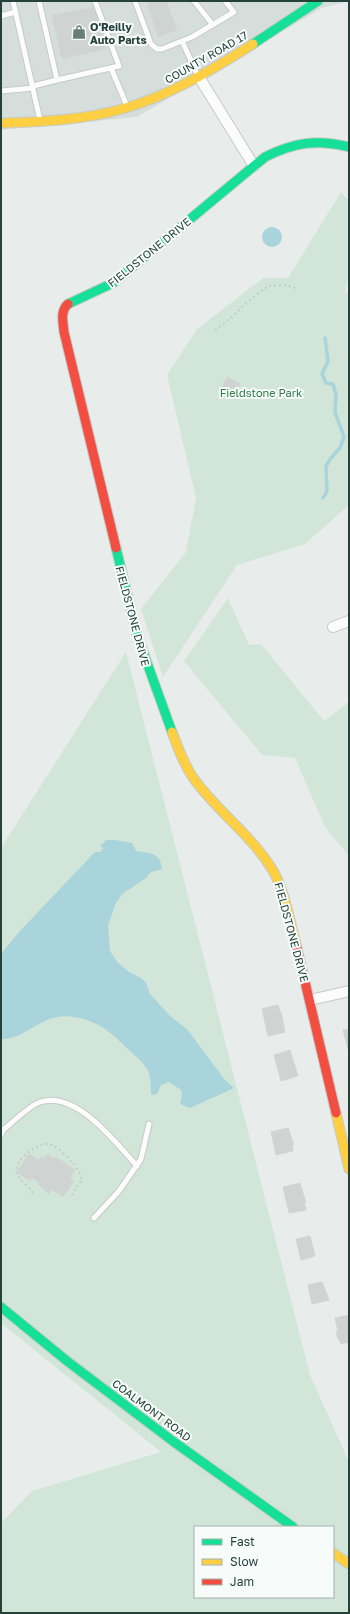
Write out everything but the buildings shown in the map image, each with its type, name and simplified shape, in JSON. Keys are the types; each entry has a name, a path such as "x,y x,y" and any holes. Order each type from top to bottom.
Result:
{"street":[{"name":"COUNTY ROAD 17","path":"1,123 41,121 91,115 127,107 172,91 238,54 301,14 318,1"},
{"path":"199,77 254,166"},
{"name":"FIELDSTONE DRIVE","path":"349,147 324,142 306,142 274,153 254,166 113,283 70,303 63,310 62,316 64,332 136,635 147,668 179,748 193,778 265,858 276,874 286,900 349,1168"},
{"path":"333,627 349,621"},
{"path":"310,1000 349,992"},
{"name":"COALMONT ROAD","path":"1,1307 82,1372 173,1441 292,1526"},
{"path":"334,1554 349,1564"}],"lane":[{"path":"13,1 41,121"},
{"path":"39,1 57,80"},
{"path":"1,91 33,87 119,66 96,1"},
{"path":"135,1 150,44 157,49 162,49 192,37 234,12 225,1"},
{"path":"194,1 213,25"},
{"path":"1,16 15,12"},
{"path":"182,41 199,77"},
{"path":"111,68 127,107"},
{"path":"1,1135 4,1130 38,1102 57,1101 69,1104 86,1114 137,1166"},
{"path":"94,1218 119,1191 137,1166 141,1159 149,1124"}],"path":[{"path":"215,330 268,286 286,285 298,289"},
{"path":"32,1193 18,1176 17,1169 20,1160 28,1152 41,1144 49,1144 58,1149 78,1169 82,1179 72,1195"}],"shaded area":[{"path":"1,1 349,1 322,8 137,117 1,130"}],"green space":[{"name":"Fieldstone Park","path":"341,192 349,201 349,275 345,291 349,295 349,505 305,544 237,565 163,677 141,609 186,552 196,498 167,375 197,329 263,278 288,278"},
{"path":"228,598 249,645 261,644 324,721 349,702 349,856 325,827 295,758 262,755 184,661"},
{"path":"126,652 310,1375 349,1462 349,1613 1,1613 1,1523 32,1491 161,1452 1,1323 1,848"}],"water":[{"path":"272,227 279,230 282,237 279,244 272,247 265,244 262,237 265,230"},
{"path":"106,840 132,843 136,851 154,854 159,859 162,869 151,872 146,878 122,894 115,905 108,926 110,951 117,962 146,983 150,994 170,1016 187,1029 225,1080 234,1088 190,1108 180,1104 182,1094 181,1090 169,1082 161,1085 157,1094 151,1094 151,1081 149,1073 142,1062 103,1028 84,1019 64,1016 57,1017 42,1022 16,1037 1,1039 1,954 19,932 95,852 101,852 103,848 100,846"}],"waterway":[{"path":"323,498 327,491 326,466 340,448 344,437 335,412 336,395 333,384 326,383 322,374 328,361 325,338"}],"traffic: fast":[{"path":"253,44 318,1"},
{"path":"68,304 113,283 265,157 286,148 306,143 327,143 349,147"},
{"path":"116,548 137,635 172,732"},
{"path":"1,1307 67,1361 174,1442 292,1526"}],"traffic: slow":[{"path":"1,123 47,121 92,116 139,104 173,90 253,44"},
{"path":"172,732 190,774 203,791 254,845 272,869 280,886 296,944"},
{"path":"336,1113 349,1169"},
{"path":"334,1554 349,1564"}],"traffic: jam":[{"path":"68,304 63,313 64,332 116,548"},
{"path":"296,944 336,1113"}],"place":[{"name":"O'Reilly Auto Parts","path":"79,32"}]}
